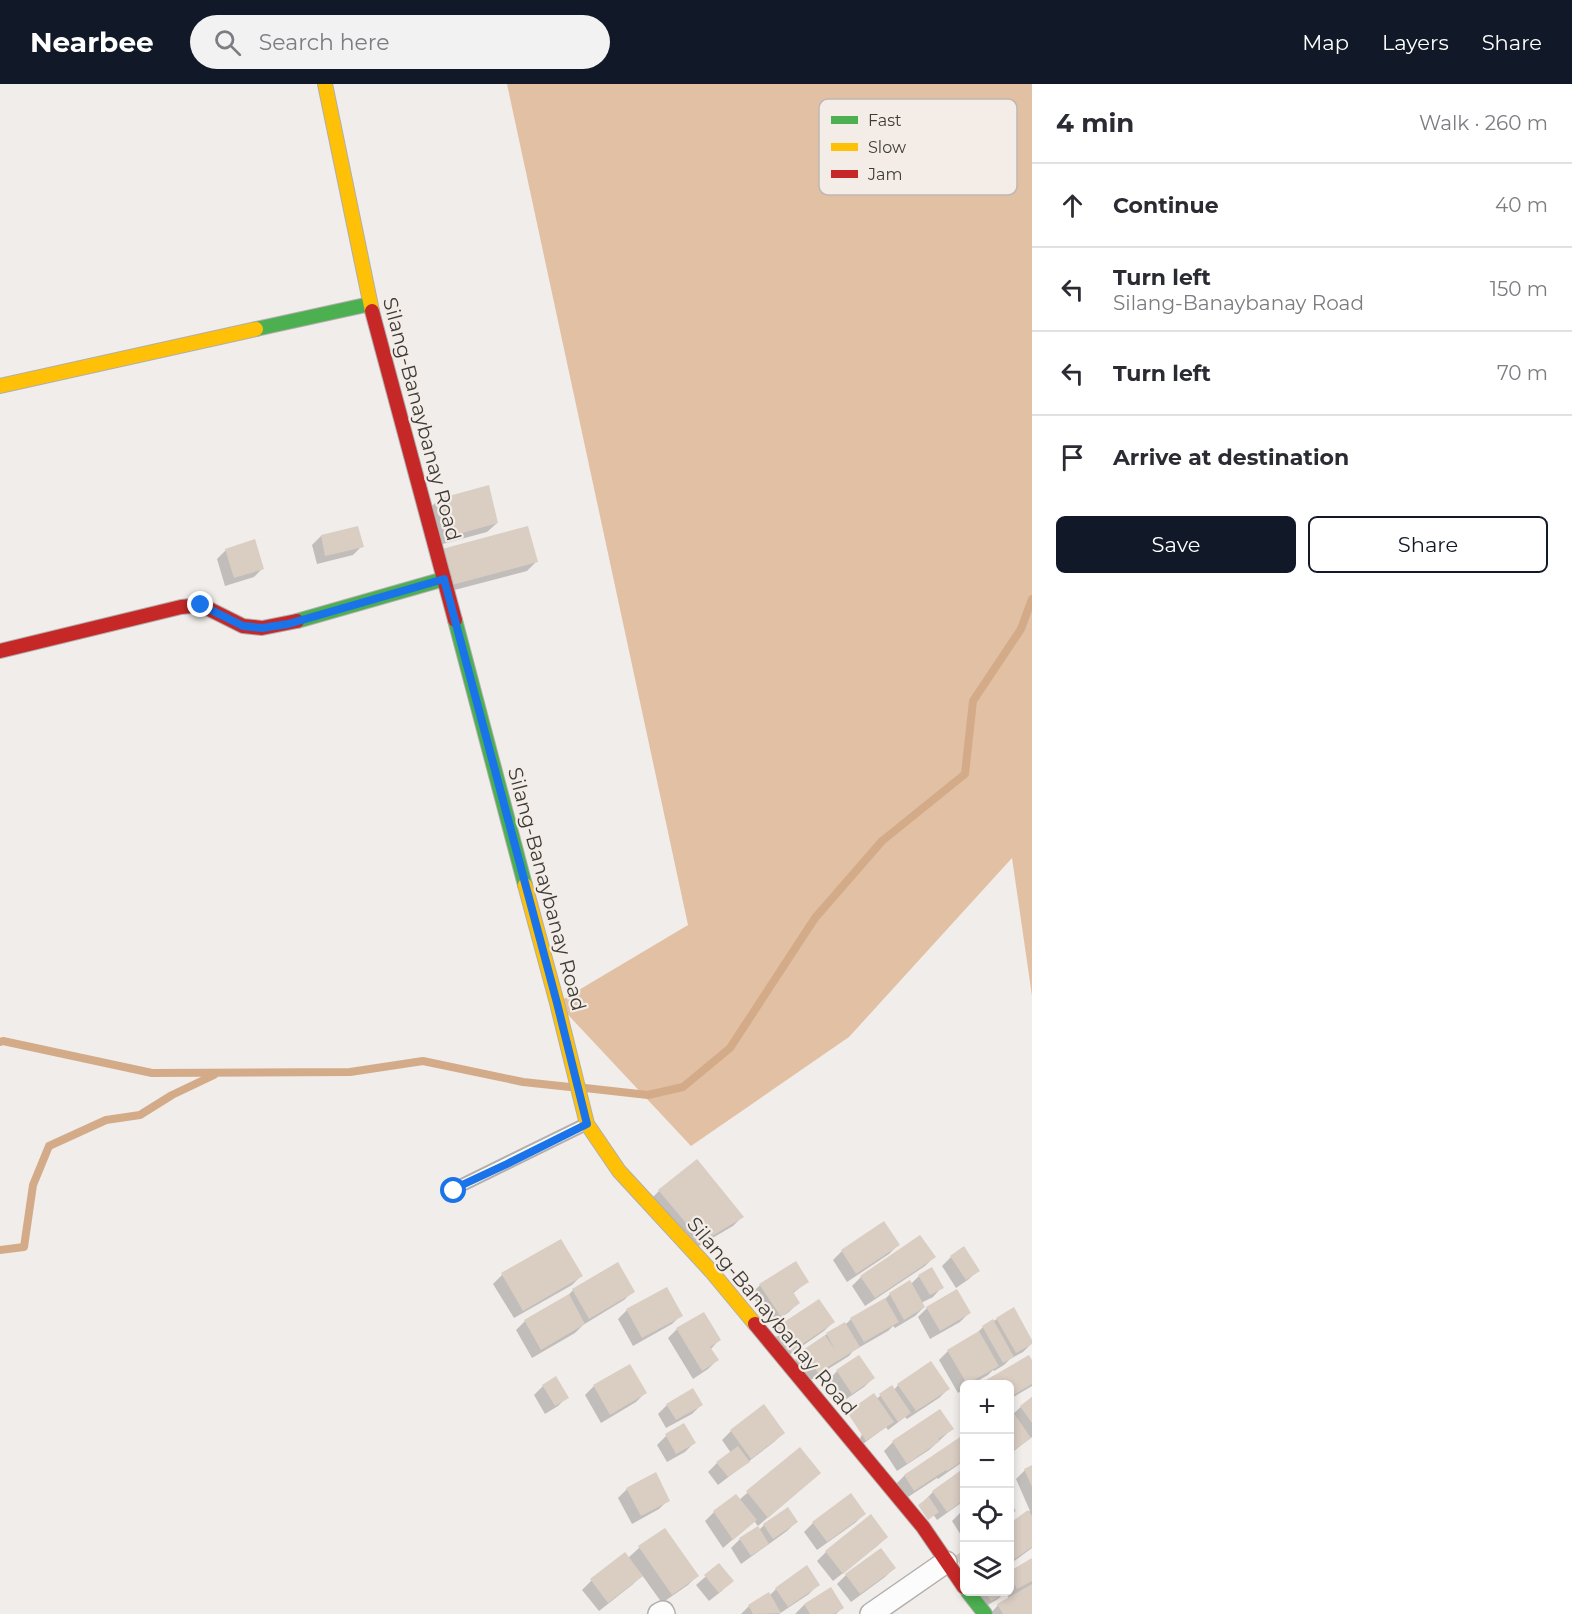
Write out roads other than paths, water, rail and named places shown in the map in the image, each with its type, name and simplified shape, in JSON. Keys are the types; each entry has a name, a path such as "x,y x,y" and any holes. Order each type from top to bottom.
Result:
{"main road":[{"name":"Silang-Banaybanay Road","path":"324,84 370,304 587,1124 619,1171 719,1280 923,1527 960,1581"},
{"path":"0,386 370,304"},
{"path":"0,651 201,605 243,626 262,628 288,624 444,579"},
{"path":"971,1596 985,1614"}],"street":[{"path":"871,1614 946,1562"},
{"path":"659,1614 663,1612 664,1614"}],"lane":[{"path":"454,1191 587,1124"}],"waterway":[{"path":"585,1088 648,1095 683,1087 730,1048 815,918 882,841 965,774 973,701 1021,629 1032,599"},
{"path":"0,1042 152,1073 350,1072 423,1061 523,1082 570,1087"},
{"path":"0,1250 24,1247 33,1185 49,1146 106,1120 140,1115 172,1095 214,1075"}]}
